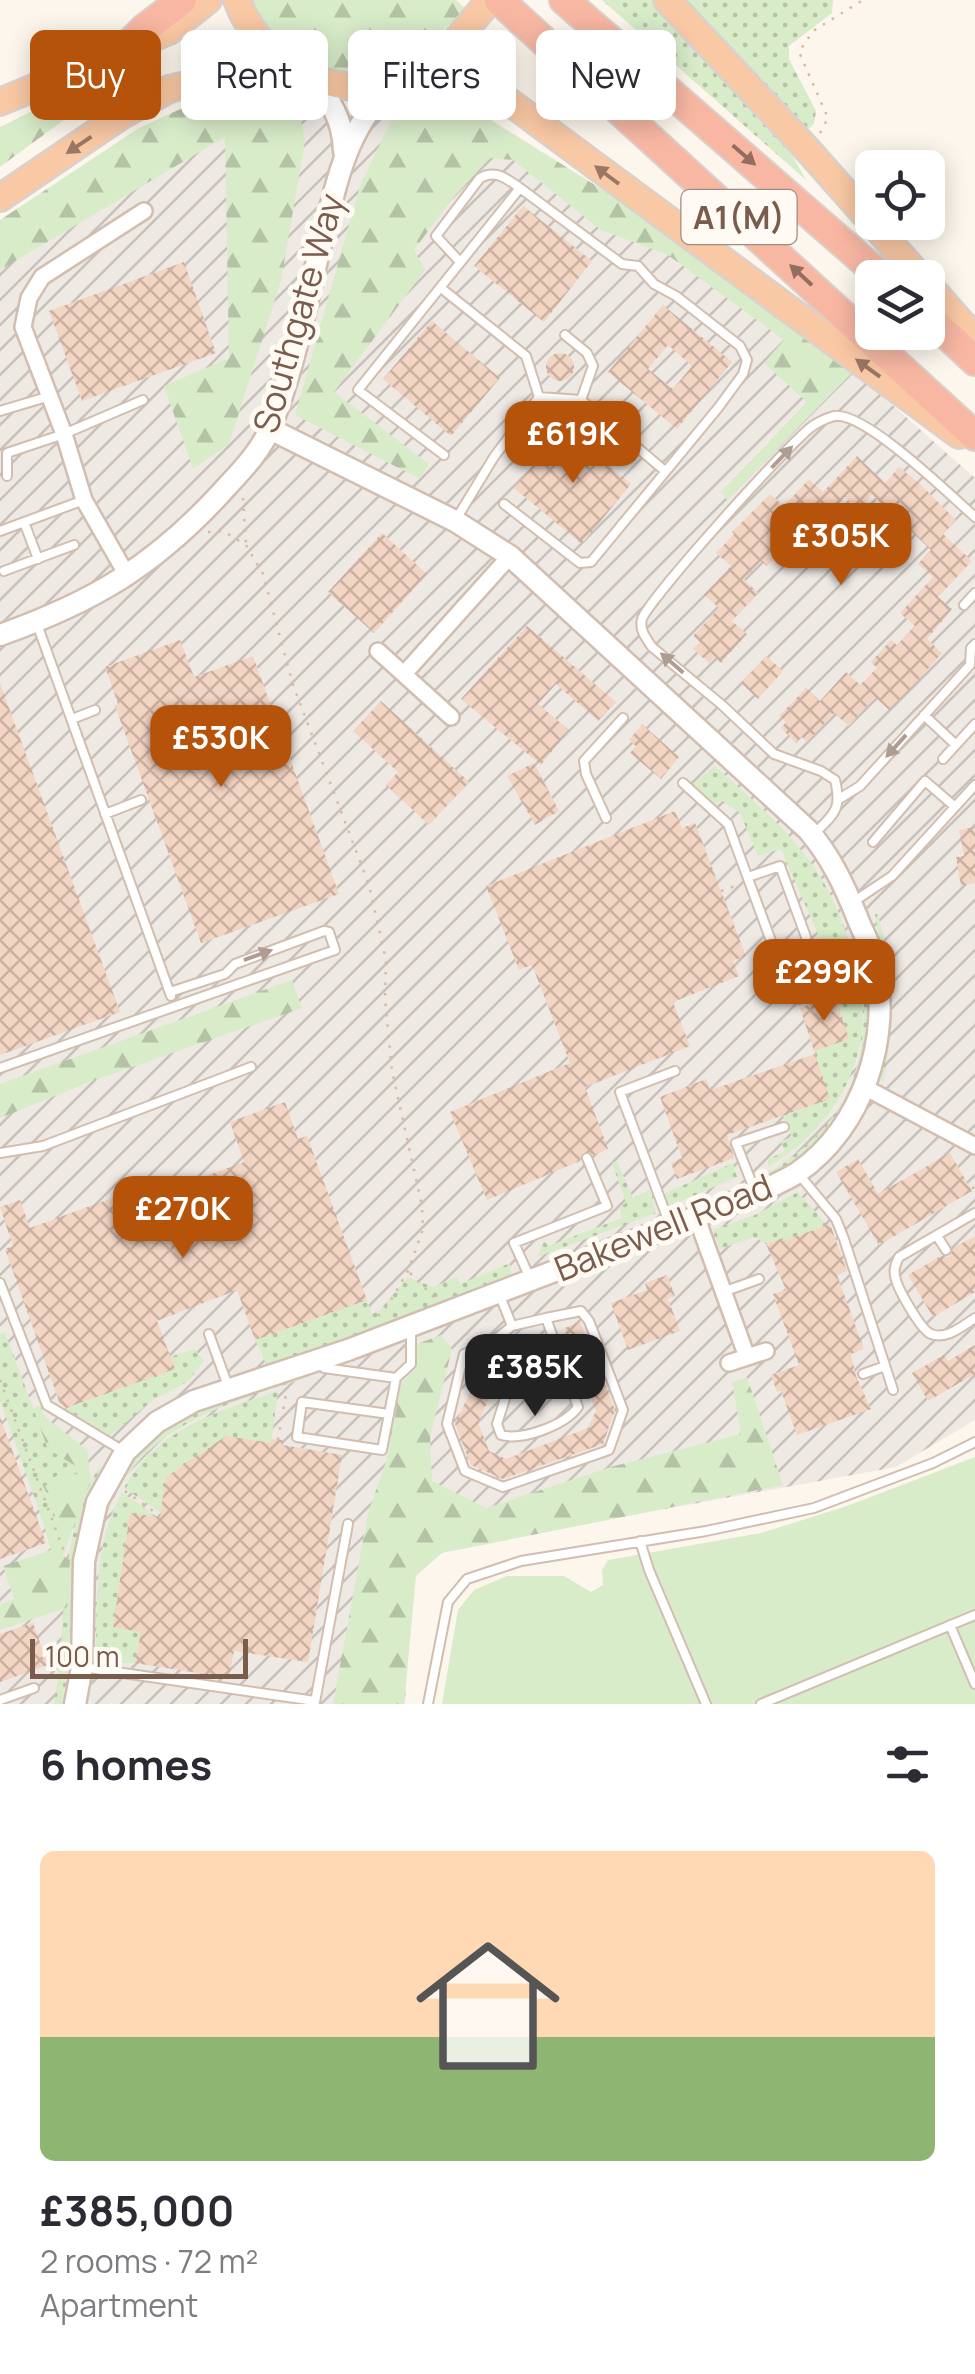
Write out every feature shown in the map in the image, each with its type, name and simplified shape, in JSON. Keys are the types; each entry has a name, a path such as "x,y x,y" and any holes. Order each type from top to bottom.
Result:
{"highway":[{"path":"146,30 182,0"},
{"path":"161,34 208,0"},
{"path":"238,0 254,30"},
{"path":"463,30 490,0"},
{"name":"A1(M)","path":"500,0 975,436"},
{"name":"A1(M)","path":"564,0 862,260"},
{"path":"667,0 905,260"},
{"path":"0,198 131,110 181,86"},
{"path":"0,102 30,89"},
{"path":"516,107 975,447"},
{"path":"945,304 975,338"},
{"path":"945,333 975,360"}],"street":[{"name":"Southgate Way","path":"328,99 340,119 344,153"},
{"name":"Southgate Way","path":"0,635 36,622 128,576 182,535 246,466 270,429 344,153 363,120"},
{"path":"128,576 84,500 23,326 30,298 42,277 144,211"},
{"name":"Bakewell Road","path":"75,1704 82,1667 84,1561 97,1502 125,1452 157,1422 194,1401 412,1326 756,1194 798,1172 834,1138 866,1088 878,1042 874,960 841,877 812,835 510,556 455,521 270,429"},
{"path":"404,674 510,556"},
{"path":"378,651 451,716"},
{"path":"866,1088 975,1146"},
{"path":"696,1216 746,1358"},
{"path":"728,1364 766,1351"}],"lane":[{"path":"460,262 436,236 486,174 502,175 622,264 638,266 654,284 676,296 740,346 747,360 718,408 591,562 580,563 504,504"},
{"path":"444,454 358,390 520,188"},
{"path":"441,288 526,356 539,397"},
{"path":"565,335 587,353 593,366 581,400"},
{"path":"0,411 50,396"},
{"path":"539,397 581,400 666,471"},
{"path":"455,521 494,456 539,397"},
{"path":"7,476 7,453 143,400"},
{"path":"812,835 834,814 839,798 835,780 774,754 652,646 643,634 641,622 655,597 812,426 834,416 854,417 975,516"},
{"path":"0,532 84,500"},
{"path":"24,522 38,559"},
{"path":"4,571 74,546"},
{"path":"964,605 975,593"},
{"path":"36,622 174,1005"},
{"path":"839,798 860,786 970,665 975,644"},
{"path":"72,718 94,710"},
{"path":"924,715 956,745"},
{"path":"606,818 584,762 623,718"},
{"path":"943,759 975,724"},
{"path":"873,842 925,781 954,806"},
{"path":"682,783 728,824 774,948"},
{"path":"851,904 892,876 975,785"},
{"path":"105,814 141,800"},
{"path":"748,879 780,866 806,937"},
{"path":"0,1068 336,950 329,932 235,964 225,974 170,992"},
{"path":"799,999 794,986 874,960"},
{"path":"0,1154 43,1146 252,1067"},
{"path":"670,1226 620,1092 675,1071"},
{"path":"756,1194 736,1144 784,1127"},
{"path":"530,1280 514,1243 607,1206 587,1158"},
{"path":"798,1172 836,1220 893,1390"},
{"path":"975,1213 900,1257 894,1267 896,1282 923,1329 946,1336 975,1318"},
{"path":"937,1236 946,1250"},
{"path":"723,1292 759,1279"},
{"path":"0,1283 46,1405 125,1452"},
{"path":"844,1290 858,1285"},
{"path":"499,1292 512,1326"},
{"path":"581,1311 589,1320 623,1410 609,1450 503,1488 465,1471 447,1424 464,1354 490,1343 512,1326 581,1311"},
{"path":"490,1343 508,1389 497,1424 501,1435 514,1438 570,1418 578,1407 546,1318"},
{"path":"388,1414 302,1402 297,1437 382,1450 396,1378 411,1364 412,1326"},
{"path":"209,1334 229,1388"},
{"path":"315,1360 324,1368 396,1378"},
{"path":"864,1374 885,1366"},
{"path":"428,1704 448,1602 467,1579 521,1561 814,1508 934,1463 975,1442"},
{"path":"82,1667 315,1703 348,1524"},
{"path":"640,1541 706,1704"},
{"path":"761,1704 975,1615"},
{"path":"950,1624 975,1684"},
{"path":"0,1700 34,1688"}],"path":[{"path":"806,148 828,118 799,52 813,32 854,2 863,0"},
{"path":"246,466 242,510 246,545 263,574 293,685 369,885 386,960 385,998 392,1071 422,1206 423,1230 408,1271 388,1304 348,1350"},
{"path":"182,535 223,531 246,545"},
{"path":"721,891 748,879"},
{"path":"408,1271 436,1298"},
{"path":"0,1380 65,1554 84,1561"},
{"path":"278,1440 287,1386"},
{"path":"122,1488 160,1516"}],"shaded area":[{"path":"328,107 348,107 348,120 491,120 651,220 854,371 975,478 975,1420 896,1467 451,1548 414,1551 405,1704 0,1704 0,248 224,120 328,120"}],"green space":[{"path":"249,0 456,0 466,9 443,30 348,30 348,77 328,74 328,30 261,30"},
{"path":"602,0 658,0 789,149 806,180 676,65 676,30 636,30"},
{"path":"678,0 833,0 832,13 789,46 789,59 816,111 814,124 806,131"},
{"path":"181,109 181,120 301,120 305,141 281,281 229,444 193,469 164,386 229,358 225,137 0,270 0,220 139,128"},
{"path":"30,112 30,120 64,120 0,167 0,127"},
{"path":"491,120 651,220 854,371 727,500 721,492 807,402 764,363 784,340 668,255 601,230 513,160 490,158 453,198 414,250 425,270 334,392 429,464 420,479 295,415 360,186 391,121"},
{"path":"715,766 784,830 819,874 845,928 854,961 848,963 842,955 774,981 770,970 823,946 781,849 758,856 740,813 723,801 714,804 692,785"},
{"path":"875,914 883,935 891,998 883,1082 879,1080 882,955"},
{"path":"870,976 873,1022 863,1070 832,1130 793,1168 760,1183 758,1179 811,1141 845,1097 862,1044 863,978"},
{"path":"292,980 302,1008 95,1080 0,1118 0,1084"},
{"path":"859,980 863,1015 860,1043 846,1086 805,1140 768,1167 768,1159 784,1152 781,1141 792,1137 783,1116 830,1099 814,1051 849,1039 835,996 851,990 850,982"},
{"path":"617,1161 633,1198 650,1190 656,1213 537,1257 544,1240 548,1246 622,1218 619,1207 626,1203 612,1163"},
{"path":"733,1163 737,1177 667,1207 661,1195"},
{"path":"798,1192 827,1225 784,1241 782,1238 766,1244 754,1237 720,1249 713,1230 755,1215"},
{"path":"510,1263 512,1278 268,1368 255,1340 367,1300 372,1314 408,1277 433,1287 457,1277 460,1284"},
{"path":"5,1332 48,1448 83,1469 55,1517 43,1522 0,1400 0,1334"},
{"path":"441,1335 452,1349 430,1437 432,1481 486,1508 614,1466 741,1434 732,1382 747,1377 783,1485 442,1553 416,1576 404,1704 333,1704 368,1513 387,1459 401,1384 416,1368 417,1344"},
{"path":"194,1349 204,1360 189,1381 153,1400 108,1437 62,1410 174,1369 170,1357"},
{"path":"298,1374 312,1376 238,1400 174,1431 148,1452 126,1478 108,1511 97,1552 92,1658 89,1622 93,1551 101,1517 132,1457 157,1432 189,1412"},
{"path":"278,1391 271,1443 226,1436 166,1477 161,1513 124,1488 153,1451 190,1425"},
{"path":"40,1406 45,1417 87,1450 91,1479 63,1556 70,1560 66,1608 0,1630 0,1605 14,1599 3,1566 51,1550 43,1522 55,1516 44,1487 63,1470 79,1475 82,1470 48,1449 33,1408"},
{"path":"975,1457 975,1704 442,1704 458,1610 474,1590 507,1576 564,1576 591,1592 603,1585 602,1570 608,1560 761,1533 847,1506"},
{"path":"100,1466 101,1474 88,1503 74,1557 68,1662 62,1704 54,1704 70,1551 86,1493"},
{"path":"122,1492 157,1517 130,1513 113,1626 141,1632 135,1663 96,1663 101,1553"}],"building":[{"path":"523,206 592,261 544,322 474,266"},
{"path":"184,262 216,353 82,401 49,311"},
{"path":"663,305 732,362 677,429 608,372","holes":["668,345 692,366 673,389 648,369"]},
{"path":"432,321 500,378 451,436 383,379"},
{"path":"560,353 570,357 574,367 570,377 560,381 550,377 546,367 550,357"},
{"path":"563,429 631,484 582,544 514,488"},
{"path":"857,456 885,483 899,467 920,484 956,520 943,534 972,561 938,597 952,609 927,639 942,653 908,692 889,710 875,697 849,726 834,713 807,742 802,737 796,743 781,728 786,722 779,716 806,688 820,701 846,672 860,685 877,668 871,662 891,640 897,645 915,626 900,613 933,577 918,564 931,550 911,531 906,536 887,518 892,513 872,495 859,510 845,497 811,533 797,519 779,539 786,545 767,566 761,561 744,579 758,593 732,621 747,634 721,663 715,657 709,663 693,649 700,642 693,636 719,608 704,595 731,566 716,553 732,532 770,494 784,506 809,479 823,492"},
{"path":"382,533 427,574 374,633 328,592"},
{"path":"527,626 616,702 598,721 556,684 538,704 569,730 541,765 461,699"},
{"path":"180,640 194,677 253,656 339,894 201,943 115,706 118,704 105,667"},
{"path":"766,656 783,671 758,699 741,683"},
{"path":"0,683 120,1012 0,1055"},
{"path":"381,701 469,782 429,825 386,785 398,772 353,731"},
{"path":"642,724 679,757 661,779 630,753 636,746 629,740"},
{"path":"534,763 559,811 535,825 507,776"},
{"path":"675,811 682,828 695,823 746,956 733,961 739,976 673,1002 690,1046 585,1087 608,1149 594,1155 583,1152 580,1161 487,1200 450,1112 570,1063 532,965 519,970 486,886"},
{"path":"975,827 975,883 961,886 956,857 964,856 959,830"},
{"path":"835,996 849,1039 814,1051 800,1008"},
{"path":"815,1054 830,1099 727,1135 734,1158 677,1179 671,1163 682,1158 660,1097 706,1079 710,1090"},
{"path":"285,1102 298,1139 307,1136 367,1300 255,1340 237,1290 157,1321 175,1369 66,1408 60,1404 5,1249 13,1246 0,1207 20,1200 30,1228 142,1187 146,1198 244,1162 230,1122"},
{"path":"950,1153 972,1191 879,1245 836,1172 858,1159 878,1194"},
{"path":"830,1224 847,1271 837,1275 864,1349 851,1354 871,1409 797,1435 771,1375 799,1365 773,1294 786,1290 766,1244"},
{"path":"975,1236 975,1292 933,1317 908,1275 941,1256 949,1257 953,1248"},
{"path":"667,1275 675,1296 668,1299 680,1331 628,1350 611,1303 647,1290 645,1283"},
{"path":"580,1322 615,1410 603,1444 503,1479 471,1465 455,1424 471,1390 466,1377 468,1368 483,1363 493,1390 478,1422 489,1451 506,1459 588,1428 596,1411 565,1328"},
{"path":"975,1345 975,1374 928,1401 912,1373 944,1355 948,1361"},
{"path":"533,1357 542,1361 546,1370 542,1379 533,1383 524,1379 520,1370 524,1361"},
{"path":"0,1417 46,1543 0,1559"},
{"path":"226,1436 271,1443 271,1439 283,1440 283,1445 342,1455 308,1662 234,1651 229,1678 135,1663 141,1632 113,1627 130,1513 160,1517 166,1477"},
{"path":"33,1623 48,1665 0,1682 0,1634"}]}
